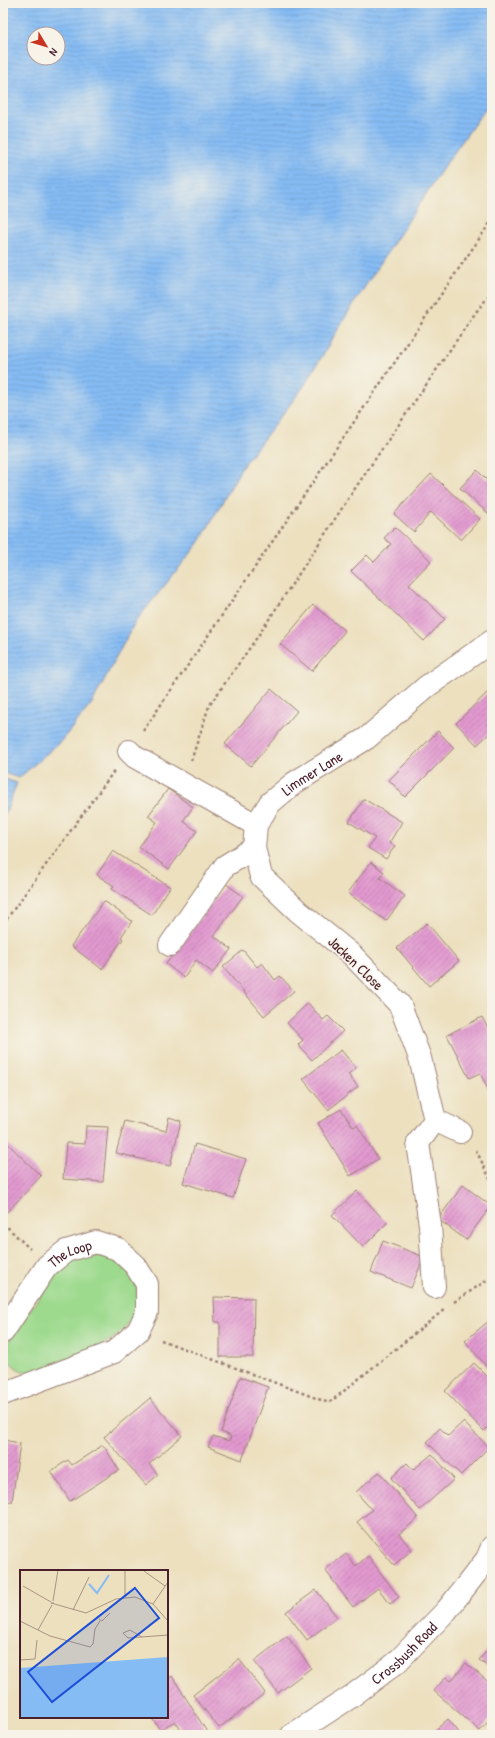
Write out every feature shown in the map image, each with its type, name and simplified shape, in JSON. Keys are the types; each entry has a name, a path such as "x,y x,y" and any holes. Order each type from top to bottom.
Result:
{"street":[{"name":"Limmer Lane","path":"256,825 270,803 294,783 367,738 426,687 492,640"},
{"path":"129,751 186,786 256,825"},
{"name":"Jacken Close","path":"256,825 254,848 261,876 299,912 352,955 400,1005 420,1058 435,1120"},
{"path":"170,945 225,866 254,848"},
{"path":"434,1287 430,1225 418,1143 435,1120 460,1132"},
{"name":"The Loop","path":"3,1332 47,1266 66,1251 96,1242 118,1249 135,1264 147,1284 147,1312 138,1331 114,1352 3,1394"},
{"name":"Crossbush Road","path":"292,1735 352,1696 396,1663 447,1610 490,1557"}],"path":[{"path":"3,924 178,682 492,220"},
{"path":"186,786 191,760 209,706 258,636 356,487 476,312 492,292"},
{"path":"460,1132 479,1153 492,1184"},
{"path":"3,1223 47,1266"},
{"path":"138,1331 329,1403 463,1295 492,1277"}],"green space":[{"path":"86,1255 105,1257 115,1261 131,1276 138,1296 137,1304 132,1317 126,1327 108,1342 37,1371 26,1372 17,1368 7,1359 8,1343 58,1269 74,1258"}],"water":[{"path":"3,3 492,3 492,99 441,171 349,311 304,386 242,467 199,543 135,622 92,703 62,740 19,778 3,773"},
{"path":"3,778 17,783 3,819"}],"building":[{"path":"477,470 487,480 492,475 492,517 460,488"},
{"path":"431,474 480,519 461,540 431,512 414,532 394,514"},
{"path":"395,527 431,561 409,584 445,619 424,641 351,571 367,555 374,562 391,544 384,538"},
{"path":"313,605 345,631 312,671 280,644"},
{"path":"492,688 492,735 490,733 477,745 456,723"},
{"path":"271,689 297,711 251,766 225,744"},
{"path":"438,731 454,748 405,797 389,780"},
{"path":"168,789 193,807 183,821 197,831 169,869 139,847 157,822 148,816"},
{"path":"364,799 402,822 389,843 395,846 386,859 368,848 375,838 349,822"},
{"path":"113,851 170,887 152,915 112,889 114,886 97,875"},
{"path":"371,862 384,872 380,878 405,896 386,921 348,893"},
{"path":"226,884 243,896 214,936 231,949 213,973 196,960 184,978 166,964"},
{"path":"104,901 132,921 121,937 123,939 102,969 71,946"},
{"path":"427,923 459,961 429,986 397,948"},
{"path":"243,950 257,967 262,963 275,980 280,976 294,991 264,1016 223,967"},
{"path":"308,1003 323,1020 328,1016 343,1031 312,1060 298,1045 303,1040 287,1023"},
{"path":"482,1017 492,1036 492,1097 480,1073 469,1078 447,1035"},
{"path":"341,1050 356,1068 348,1074 358,1087 328,1110 303,1079"},
{"path":"341,1109 353,1127 357,1125 378,1159 350,1176 318,1123"},
{"path":"169,1117 181,1121 170,1166 116,1153 125,1121 166,1131"},
{"path":"86,1126 108,1127 103,1182 63,1179 66,1143 85,1144"},
{"path":"7,1143 41,1176 6,1213 3,1210 3,1147"},
{"path":"195,1144 246,1159 233,1198 183,1183"},
{"path":"463,1185 491,1206 466,1240 438,1219"},
{"path":"357,1191 387,1223 363,1247 332,1215"},
{"path":"383,1241 424,1257 411,1288 371,1272"},
{"path":"214,1297 254,1298 253,1357 220,1357 220,1322 215,1322"},
{"path":"491,1319 492,1320 492,1373 465,1341"},
{"path":"474,1363 492,1381 492,1423 484,1431 445,1391"},
{"path":"240,1377 268,1387 242,1460 208,1447 213,1436 229,1441 231,1436 221,1432"},
{"path":"150,1398 182,1436 149,1464 158,1475 146,1485 104,1437"},
{"path":"463,1422 489,1447 461,1475 427,1442 440,1428 448,1436"},
{"path":"3,1440 20,1443 12,1502 3,1501"},
{"path":"103,1445 119,1470 70,1501 51,1471 68,1460 72,1465"},
{"path":"432,1454 454,1479 420,1510 391,1478 407,1463 413,1470"},
{"path":"379,1472 418,1518 399,1534 412,1550 394,1565 357,1522 372,1510 356,1492"},
{"path":"346,1554 356,1566 368,1556 399,1597 390,1604 378,1588 353,1607 325,1570"},
{"path":"316,1590 337,1617 307,1640 286,1612"},
{"path":"287,1636 311,1668 278,1693 254,1661"},
{"path":"492,1644 492,1670 479,1660"},
{"path":"239,1659 265,1693 219,1728 193,1695"},
{"path":"466,1663 492,1685 492,1717 480,1731 434,1691 446,1677 451,1681"},
{"path":"172,1676 207,1732 202,1735 184,1735 175,1721 160,1730 152,1718 168,1718 168,1679"},
{"path":"448,1719 461,1735 430,1735"}]}
